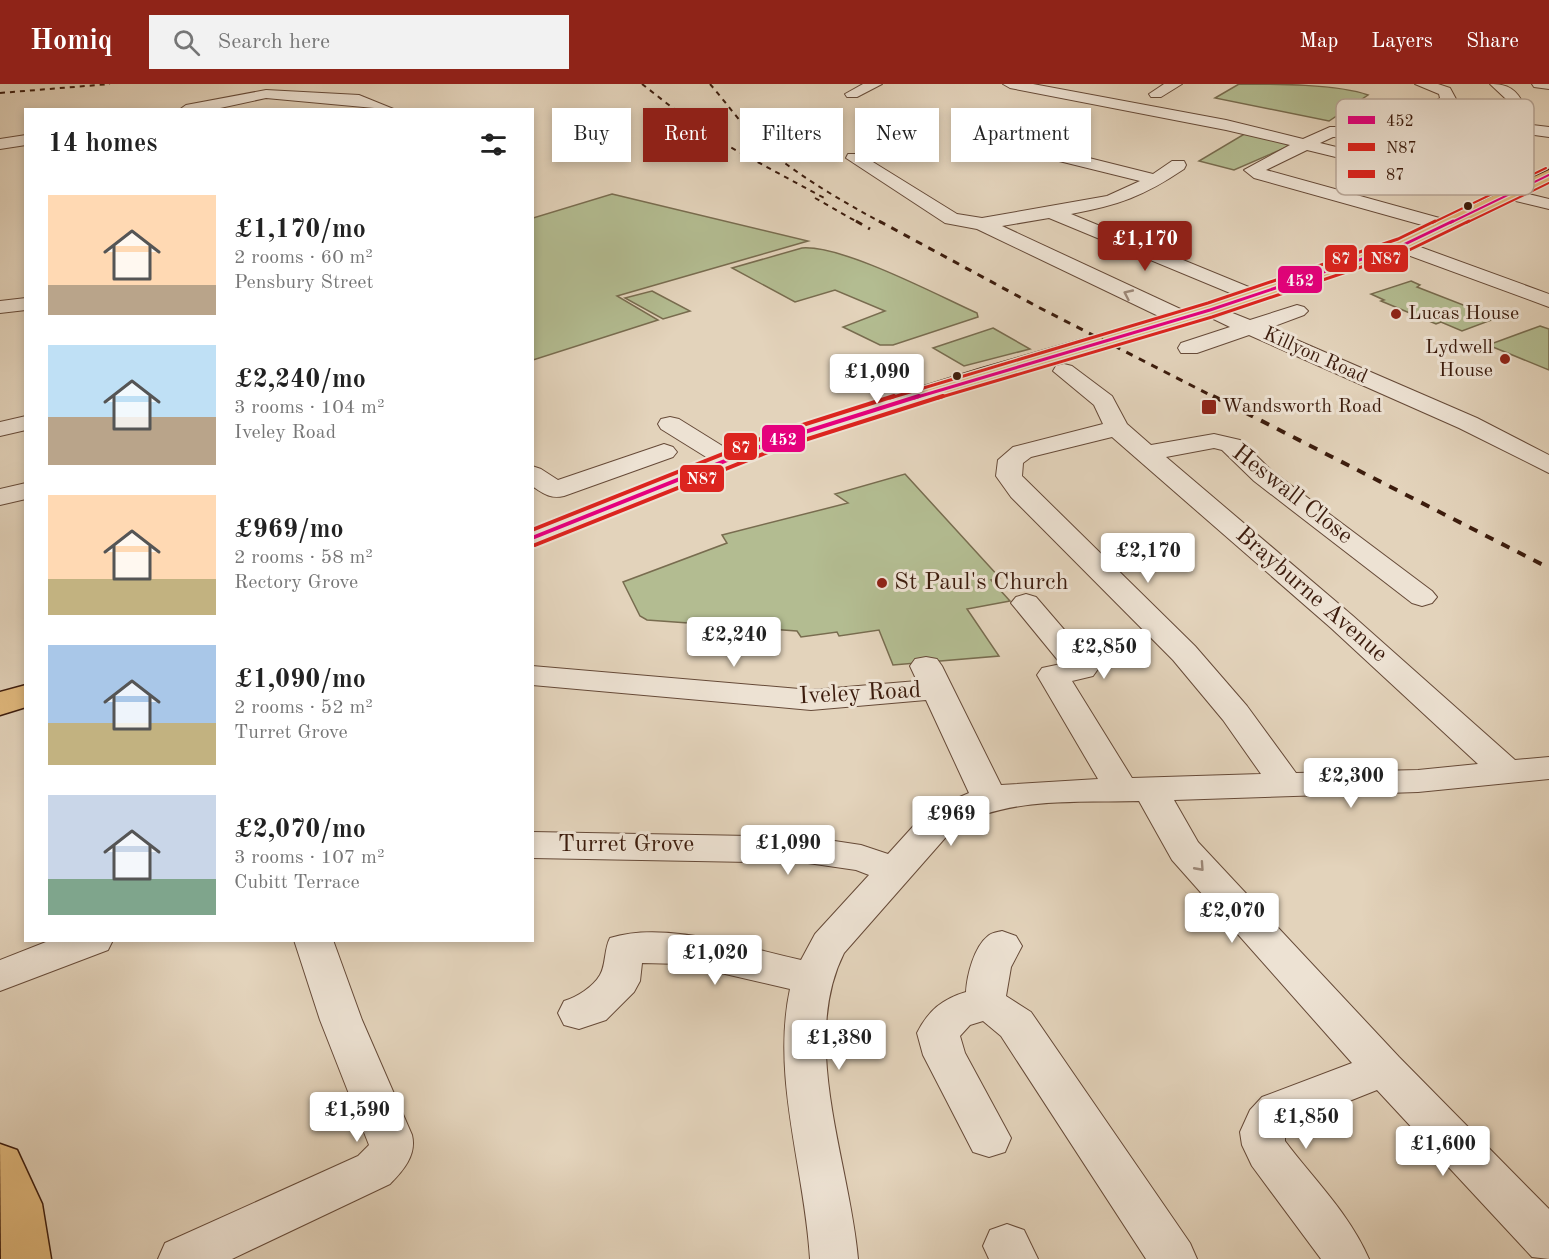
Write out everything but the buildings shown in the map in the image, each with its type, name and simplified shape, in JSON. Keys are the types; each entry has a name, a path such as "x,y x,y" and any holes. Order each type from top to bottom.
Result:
{"main road":[{"path":"1534,183 1549,175"},
{"path":"534,537 770,443 908,399 1210,310 1401,246 1512,195"},
{"path":"0,704 24,696"},
{"path":"0,1165 18,1204 26,1259"}],"street":[{"path":"852,94 875,84"},
{"path":"1010,84 1226,125 1336,151"},
{"path":"1175,84 1151,93 1183,99"},
{"path":"1422,84 1445,91 1448,99"},
{"path":"1497,84 1515,99"},
{"path":"1539,84 1549,85"},
{"path":"196,108 266,94 359,100 383,108"},
{"path":"1534,130 1549,132"},
{"path":"1336,132 1329,132 1253,170 1336,195"},
{"path":"0,144 24,140"},
{"path":"854,158 952,219 982,224 1181,318"},
{"path":"1085,162 1156,180"},
{"path":"982,224 1112,201 1156,180 1178,165"},
{"path":"1336,195 1447,226"},
{"path":"1512,195 1549,204"},
{"path":"1051,212 1254,296"},
{"path":"1401,246 1549,301"},
{"path":"0,307 24,303"},
{"name":"Killyon Road","path":"1210,310 1460,419 1549,465"},
{"path":"1189,348 1297,311"},
{"name":"Brayburne Avenue","path":"1065,371 1104,401 1117,428 1369,646 1507,772"},
{"path":"866,374 908,399"},
{"path":"0,429 24,423"},
{"path":"670,424 728,460"},
{"path":"1117,428 1022,452 1011,460 1009,476 1020,491 1185,653 1235,713 1286,784"},
{"name":"Heswall Close","path":"1146,453 1214,441 1231,446 1263,476 1422,597"},
{"path":"534,475 555,490 664,452"},
{"path":"0,496 24,490"},
{"path":"1026,603 1082,669 1053,675 1135,788 1185,851 1384,1069 1549,1242"},
{"name":"Iveley Road","path":"534,675 811,700 931,678 989,797"},
{"path":"834,1259 805,1040 805,1000 816,961 896,871 920,840 940,820 961,807 989,797 1135,788 1418,781 1549,768"},
{"name":"Turret Grove","path":"534,845 748,847 845,855 896,871"},
{"path":"0,976 89,942"},
{"path":"182,1259 364,1174 388,1156 392,1144 390,1135 341,1020 314,942"},
{"path":"986,1004 985,984 988,967 1002,946"},
{"path":"579,1013 591,1009 621,981 624,948 682,949 811,978"},
{"path":"989,1138 944,1055 938,1033 948,1018 965,1009 986,1004 1001,1009 1016,1024 1173,1259"},
{"path":"1345,1259 1330,1233 1271,1156 1262,1141 1264,1126 1271,1115 1278,1110 1384,1069"}],"green space":[{"path":"1239,84 1323,87 1368,95 1362,99 1336,99 1336,116 1329,121 1215,98"},
{"path":"1246,133 1294,144 1234,170 1199,161"},
{"path":"612,194 808,241 617,296 658,320 534,360 534,218"},
{"path":"802,248 841,254 865,263 977,313 978,317 893,345 880,345 843,327 885,311 835,290 795,302 732,268"},
{"path":"1411,281 1420,285 1417,287 1481,312 1486,310 1502,316 1462,331 1441,322 1436,324 1381,301 1384,300 1371,294"},
{"path":"652,291 690,311 663,319 625,298"},
{"path":"1540,326 1549,329 1549,370 1488,345"},
{"path":"993,328 1030,349 964,366 933,348"},
{"path":"905,474 1000,578 991,580 1010,601 967,609 999,656 893,665 879,630 839,636 837,632 801,637 797,631 647,620 640,616 623,582 727,543 722,535 848,503 835,494"}],"railway":[{"path":"0,93 110,84"},
{"path":"642,84 706,134 826,199"},
{"path":"710,84 763,146 811,181 882,223"},
{"path":"815,198 859,223"},
{"path":"856,221 870,229"},
{"path":"879,221 1040,308 1216,398"},
{"path":"1213,396 1549,568"}],"transit line":[{"name":"87","path":"1534,174 1546,168"},
{"name":"452","path":"1534,182 1549,175"},
{"name":"N87","path":"1534,190 1549,183"},
{"name":"87","path":"534,529 768,436 987,367 1208,303 1398,239 1490,195"},
{"name":"452","path":"534,537 770,443 989,374 1210,310 1401,246 1507,195"},
{"name":"N87","path":"535,545 773,450 991,381 1212,317 1403,253 1524,195"}],"place":[{"name":"Lucas House","path":"1396,314"},
{"name":"Lydwell House","path":"1505,359"},
{"name":"Wandsworth Road","path":"1209,407"},
{"name":"St Paul's Church","path":"882,583"}]}
